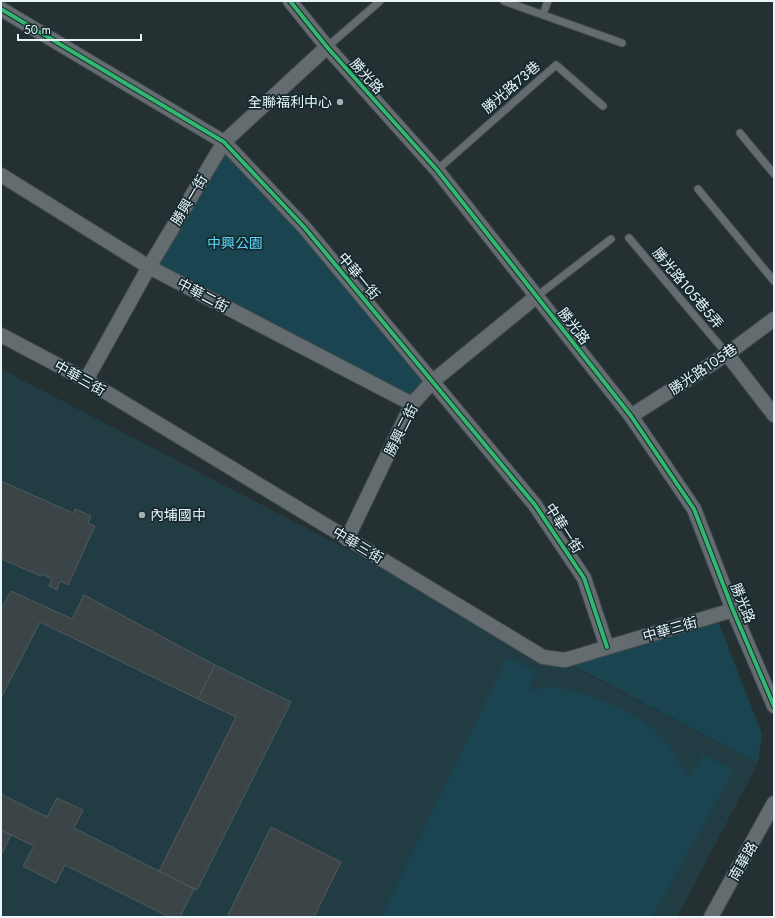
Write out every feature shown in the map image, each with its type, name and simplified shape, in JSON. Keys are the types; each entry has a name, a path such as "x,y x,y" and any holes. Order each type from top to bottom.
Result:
{"street":[{"name":"勝光路","path":"290,1 327,47 437,170 631,416 694,509 733,610 774,706"},
{"name":"中華一街","path":"1,9 224,142 304,227 535,505 584,578 607,647"},
{"name":"勝興一街","path":"86,380 149,266 224,142 327,47"},
{"name":"中華二街","path":"1,175 149,266 412,404"},
{"name":"勝興二街","path":"347,539 412,404 433,381 537,296"},
{"name":"勝光路105巷","path":"631,416 727,354 774,319"},
{"name":"中華三街","path":"1,335 86,380 543,658 565,660 733,610"},
{"path":"727,354 774,413"},
{"name":"南華路","path":"711,917 774,803"}],"lane":[{"path":"327,47 380,1"},
{"path":"504,1 622,43"},
{"path":"543,14 548,1"},
{"name":"勝光路73巷","path":"437,170 556,65 603,106"},
{"path":"740,133 774,174"},
{"path":"698,189 774,281"},
{"path":"537,296 611,238"},
{"name":"勝光路105巷5弄","path":"629,238 727,354"}],"shaded area":[{"name":"內埔國中","path":"1,369 758,763 677,917 1,917"}],"green space":[{"name":"中興公園","path":"226,150 301,233 425,382 410,397 159,264"},
{"path":"718,621 762,734 758,763 564,661"},
{"path":"507,658 537,672 529,690 554,687 567,689 597,698 642,720 664,739 689,777 703,754 734,771 652,917 381,917"}],"building":[{"path":"1,481 73,513 75,509 91,516 88,523 95,526 68,585 60,581 57,590 49,586 52,579 42,574 41,576 1,559"},
{"path":"11,591 72,619 84,595 215,665 198,699 40,622 1,698 1,609"},
{"path":"215,665 291,702 197,890 159,871 236,717 198,699"},
{"path":"1,794 47,817 57,798 83,810 74,828 194,889 180,917 169,917 65,865 56,883 23,866 34,846 1,830"},
{"path":"271,827 341,862 314,917 227,917"},
{"path":"1,830 11,835 1,855"}],"cycle path":[{"path":"290,1 327,47 437,170 631,416 694,509 733,610 774,706"},
{"path":"1,9 224,142 304,227 535,505 584,578 607,647"}],"place":[{"name":"全聯福利中心","path":"340,102"},
{"name":"內埔國中","path":"142,515"}]}
